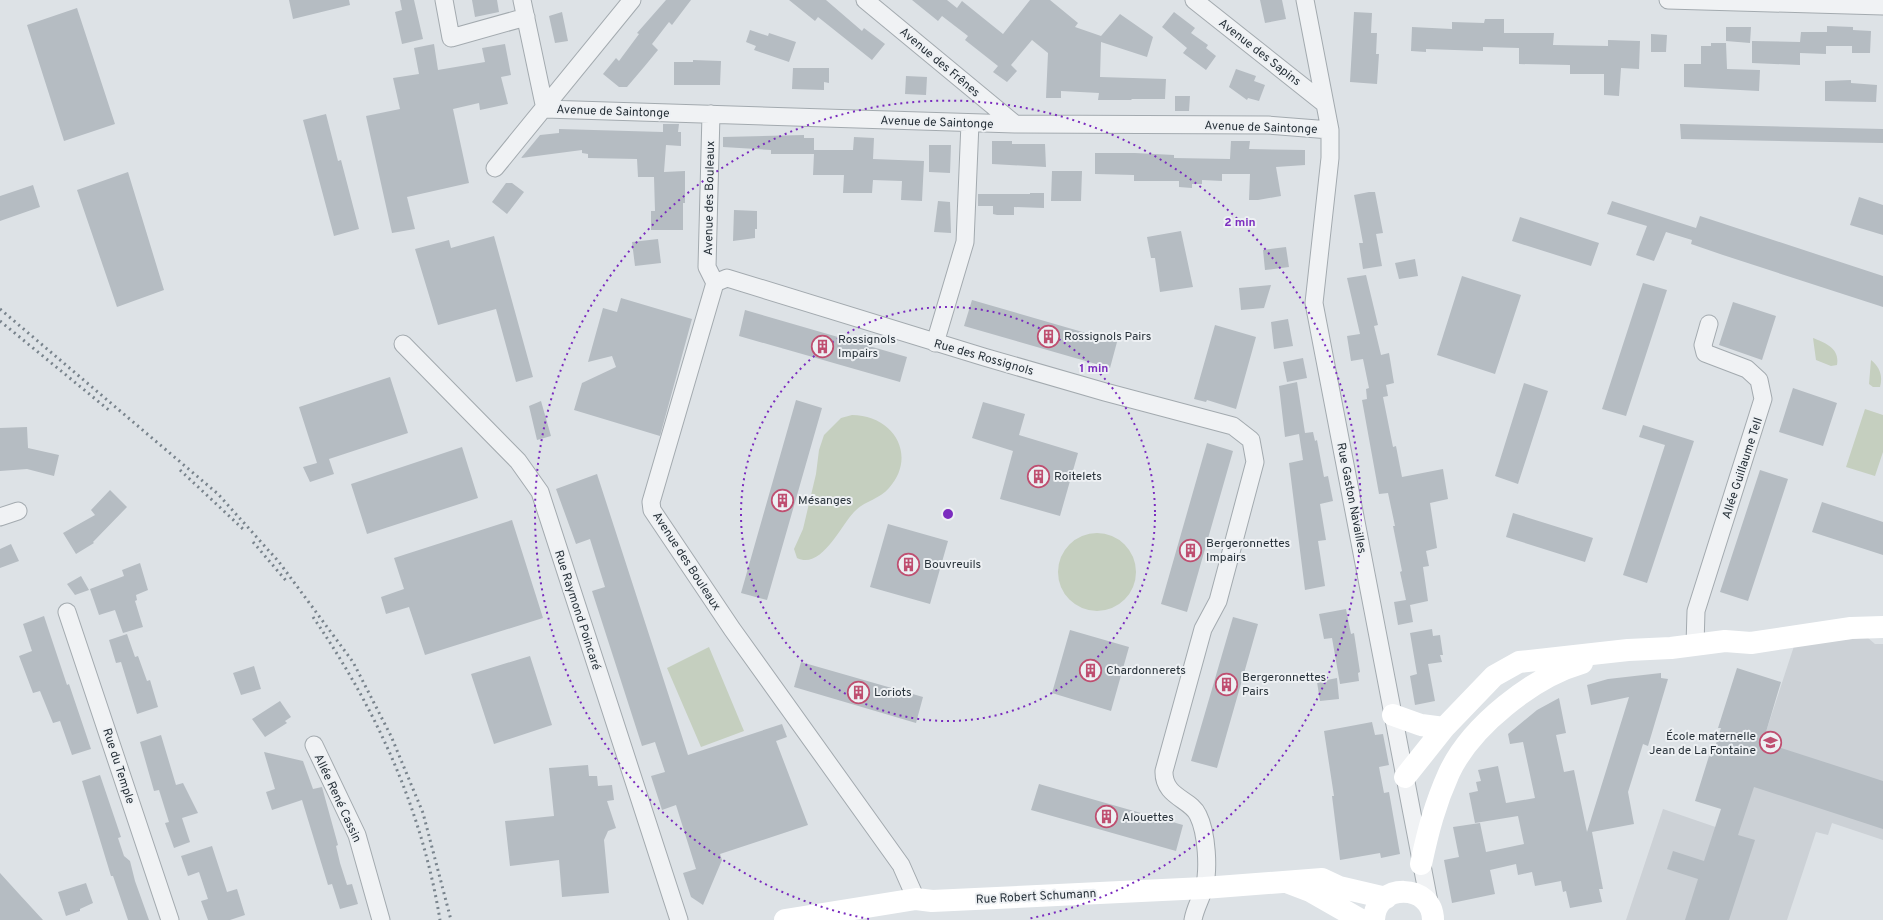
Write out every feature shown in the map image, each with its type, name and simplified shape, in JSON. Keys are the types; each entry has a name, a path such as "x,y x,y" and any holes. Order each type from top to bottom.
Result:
{"street":[{"path":"444,0 451,38 526,17"},
{"path":"522,0 545,109"},
{"path":"495,168 545,109 632,0"},
{"name":"Avenue des Frênes","path":"865,0 1015,124"},
{"name":"Avenue des Sapins","path":"1194,0 1325,104"},
{"name":"Rue Gaston Navailles","path":"1305,0 1330,130 1330,158 1314,303 1432,914"},
{"path":"1668,0 1883,6"},
{"name":"Avenue de Saintonge","path":"545,109 1015,124 1268,125 1330,130"},
{"name":"Avenue des Bouleaux","path":"711,114 708,267 715,283 651,502 652,510 732,629 901,865 916,899"},
{"path":"935,343 966,242 970,123"},
{"name":"Rue des Rossignols","path":"715,283 727,278 935,343 1105,392 1232,426 1251,440 1255,462 1218,601 1203,629 1164,771 1164,778 1168,787 1198,814 1204,833 1207,870 1204,888"},
{"name":"Allée Guillaume Tell","path":"1695,645 1696,611 1763,399 1759,380 1747,369 1704,353 1702,345 1709,324"},
{"name":"Rue Raymond Poincaré","path":"404,344 518,461 540,492 679,920"},
{"path":"0,518 18,511"},
{"name":"Rue du Temple","path":"67,612 170,920"},
{"path":"1725,641 1749,632 1883,618"},
{"path":"1405,778 1444,728 1494,676 1519,662 1628,650 1670,648 1725,641 1751,643 1851,628 1883,627"},
{"path":"1374,920 1378,906 1394,894 1422,864 1431,819 1450,772 1471,739 1504,704 1564,668 1628,650"},
{"path":"1393,715 1421,725 1444,728"},
{"name":"Allée René Cassin","path":"314,745 357,835 381,920"},
{"path":"1405,778 1450,772"},
{"name":"Rue Robert Schumann","path":"785,920 916,899 932,901 1204,888 1289,883 1305,879 1322,879 1339,887 1394,894 1415,894 1424,899 1432,914"},
{"name":"Rue Robert Schumann","path":"1289,883 1310,891 1361,920"},
{"path":"1193,920 1195,908 1204,888"}],"shaded area":[{"path":"1867,637 1875,644 1883,644 1883,840 1832,823 1828,835 1816,832 1787,920 1626,920 1663,809 1733,833 1794,646"}],"green space":[{"path":"1813,338 1827,344 1834,350 1837,365 1831,366 1816,360"},
{"path":"1871,360 1880,372 1880,387 1873,387 1869,384"},
{"path":"1865,409 1883,415 1883,452 1875,476 1846,467"},
{"path":"852,415 867,417 879,422 889,429 897,439 901,450 901,463 897,475 885,492 877,498 862,505 854,512 822,553 814,558 806,560 797,558 794,549 803,529 816,474 819,450 824,435 841,418"},
{"path":"1097,533 1112,536 1124,545 1133,557 1136,572 1133,587 1124,599 1112,608 1097,611 1082,608 1070,599 1061,587 1058,572 1061,557 1070,545 1082,536"},
{"path":"709,647 744,731 701,747 667,668"}],"building":[{"path":"289,0 349,0 350,5 293,19"},
{"path":"400,0 414,0 423,39 402,44 395,12 402,10"},
{"path":"472,0 497,0 499,12 475,17"},
{"path":"666,0 691,0 672,25 669,22 652,44 658,50 644,67 627,87 619,87 603,74 616,58 619,61 639,34 637,33"},
{"path":"789,0 826,0 862,31 864,28 885,44 872,60 818,17 815,21"},
{"path":"912,0 947,0 957,8 962,1 1003,34 1030,0 1050,0 1078,23 1075,27 1101,36 1120,14 1153,37 1147,57 1101,42 1100,77 1166,79 1165,99 1098,100 1099,93 1061,91 1061,98 1046,98 1048,53 1032,40 1011,65 1017,71 1007,82 993,72 998,66 965,40 968,36 942,16 938,21"},
{"path":"1260,0 1282,0 1286,19 1265,23"},
{"path":"77,8 115,124 64,141 27,25"},
{"path":"562,12 568,41 555,43 549,16"},
{"path":"1174,12 1195,28 1191,33 1208,45 1206,48 1216,56 1206,70 1183,53 1187,48 1162,27"},
{"path":"1354,12 1372,13 1371,33 1377,33 1376,54 1379,54 1377,84 1350,82"},
{"path":"1485,19 1504,19 1504,33 1554,33 1553,45 1608,46 1608,40 1640,41 1639,69 1621,68 1619,96 1604,95 1604,74 1570,74 1570,65 1519,64 1519,48 1483,47 1483,51 1426,49 1426,52 1411,51 1412,27 1452,29 1452,22 1484,23"},
{"path":"1827,26 1853,27 1853,30 1871,31 1870,53 1852,53 1852,46 1826,46 1826,54 1800,53 1800,65 1752,63 1752,41 1800,42 1801,32 1827,32"},
{"path":"1726,27 1751,27 1750,43 1726,41"},
{"path":"750,30 768,36 769,33 796,42 789,62 754,50 756,46 746,42"},
{"path":"1651,34 1667,35 1666,52 1651,52"},
{"path":"1711,43 1726,43 1727,69 1760,70 1759,91 1684,87 1684,64 1701,64 1701,46 1711,46"},
{"path":"434,44 438,70 485,62 482,48 505,44 511,75 501,77 508,104 480,110 479,103 453,109 469,183 407,197 415,229 392,233 366,116 400,109 393,78 419,74 414,48"},
{"path":"693,60 721,61 720,85 674,85 674,62 693,62"},
{"path":"793,68 829,68 829,83 824,82 824,90 792,89"},
{"path":"1236,69 1256,76 1254,81 1265,85 1259,101 1248,98 1247,100 1229,87"},
{"path":"906,76 927,77 926,95 905,94"},
{"path":"1851,80 1851,83 1877,85 1876,102 1825,101 1825,81"},
{"path":"1175,96 1190,96 1189,111 1175,111"},
{"path":"326,114 338,161 341,160 359,229 334,236 303,120"},
{"path":"663,124 679,124 678,132 681,132 681,146 666,145 664,172 685,171 683,230 651,230 651,211 655,211 654,177 638,177 637,159 588,158 588,154 582,153 582,150 521,158 540,135 559,133 559,129 663,132"},
{"path":"1680,124 1883,129 1883,143 1681,139"},
{"path":"804,135 804,138 814,138 814,150 853,150 854,137 874,138 873,159 924,161 922,201 901,200 902,181 873,180 872,193 843,193 844,175 813,175 814,154 771,154 771,150 723,147 723,137"},
{"path":"992,141 1012,141 1012,144 1045,144 1046,167 992,164"},
{"path":"1231,141 1250,141 1249,149 1305,150 1305,165 1276,167 1281,196 1258,200 1249,200 1250,174 1222,174 1222,181 1202,180 1202,184 1192,184 1192,188 1179,187 1179,181 1134,181 1134,175 1095,174 1095,153 1135,153 1174,155 1174,158 1230,159"},
{"path":"929,145 951,145 950,173 929,172"},
{"path":"1052,171 1082,171 1081,201 1051,201"},
{"path":"128,172 164,290 117,307 77,190"},
{"path":"506,183 512,183 524,192 507,214 492,202"},
{"path":"33,185 40,207 0,221 0,196"},
{"path":"1375,192 1383,233 1376,234 1382,266 1363,269 1359,243 1363,243 1354,195"},
{"path":"1044,193 1044,208 1014,207 1014,215 997,215 993,214 993,206 978,206 978,194"},
{"path":"1859,197 1883,205 1883,235 1850,225"},
{"path":"938,201 950,202 951,233 934,232"},
{"path":"1612,201 1696,228 1700,216 1883,276 1883,307 1691,244 1692,240 1666,232 1654,261 1636,255 1647,226 1607,214"},
{"path":"734,210 757,211 757,229 755,229 755,238 733,241"},
{"path":"1520,217 1599,243 1591,266 1512,241"},
{"path":"1181,231 1193,287 1160,292 1155,258 1151,258 1147,237"},
{"path":"494,236 533,377 516,382 496,309 438,325 415,249 449,240 451,248"},
{"path":"658,239 661,263 635,266 632,242"},
{"path":"1286,247 1289,267 1265,270 1263,250"},
{"path":"1415,259 1418,276 1399,279 1395,263"},
{"path":"1366,275 1378,325 1374,326 1381,355 1389,353 1394,383 1386,385 1388,396 1383,397 1393,447 1396,446 1402,477 1443,469 1448,499 1430,503 1437,548 1426,551 1429,566 1423,567 1428,601 1410,605 1413,622 1398,625 1394,602 1406,600 1393,526 1395,526 1388,493 1379,494 1362,400 1367,399 1366,389 1369,388 1363,359 1351,361 1347,336 1360,334 1347,278"},
{"path":"1462,276 1521,295 1495,374 1437,355"},
{"path":"1643,283 1667,290 1626,416 1602,409"},
{"path":"1271,285 1264,308 1241,310 1239,288"},
{"path":"621,298 692,319 660,436 574,410 582,383 616,367 612,356 588,362 603,308 617,312"},
{"name":"Rossignols Pairs","path":"972,300 1117,342 1110,368 964,326"},
{"path":"1733,302 1776,316 1762,360 1719,345"},
{"name":"Rossignols Impairs","path":"745,310 907,357 900,382 739,336"},
{"path":"1288,319 1293,346 1274,349 1271,322"},
{"path":"1215,325 1256,337 1236,409 1207,400 1206,402 1194,399"},
{"path":"1303,358 1307,378 1287,382 1283,362"},
{"path":"390,377 408,433 329,459 334,474 310,482 303,467 317,463 299,407"},
{"path":"1297,382 1305,433 1313,432 1315,441 1317,440 1324,477 1328,476 1333,501 1320,504 1326,540 1318,541 1325,586 1305,590 1289,463 1303,460 1299,434 1285,437 1279,386"},
{"path":"1524,383 1548,391 1518,484 1495,476"},
{"path":"1793,388 1837,403 1823,446 1779,432"},
{"name":"Mésanges","path":"796,400 822,408 767,600 741,593"},
{"path":"541,401 551,436 537,440 529,406"},
{"name":"Roitelets","path":"983,402 1025,414 1019,435 1078,453 1060,516 1000,499 1013,451 972,438"},
{"path":"1643,425 1694,441 1647,583 1623,575 1665,445 1639,437"},
{"path":"27,427 28,448 59,455 54,476 27,469 0,471 0,428"},
{"name":"Bergeronnettes Impairs","path":"1207,443 1233,451 1187,612 1161,604"},
{"path":"462,447 478,498 367,534 351,484"},
{"path":"1760,470 1788,479 1748,601 1720,592"},
{"path":"597,474 688,755 782,724 787,737 776,741 808,825 720,854 722,860 703,905 691,897 683,873 696,869 676,805 662,810 651,776 665,772 655,742 642,746 592,591 605,587 590,539 576,544 556,489"},
{"path":"110,490 127,507 93,542 94,543 76,554 63,533 95,515 91,510"},
{"path":"1822,502 1883,522 1883,555 1812,532"},
{"path":"1513,513 1593,538 1585,562 1506,537"},
{"path":"512,520 543,618 425,655 409,607 386,614 381,597 404,589 394,558"},
{"name":"Bouvreuils","path":"888,524 948,541 930,604 870,587"},
{"path":"11,544 19,561 0,568 0,549"},
{"path":"140,563 148,590 136,595 137,600 135,601 143,627 123,633 115,610 99,615 90,589 124,576 122,570"},
{"path":"81,576 89,590 75,595 67,584"},
{"path":"1346,609 1351,634 1354,633 1360,672 1358,673 1359,681 1340,684 1332,638 1324,639 1319,614"},
{"path":"44,616 67,685 69,684 91,749 72,755 60,721 53,723 40,691 33,693 19,656 32,651 23,624"},
{"name":"Bergeronnettes Pairs","path":"1233,617 1258,624 1217,768 1191,761"},
{"path":"1432,629 1433,636 1440,635 1443,655 1440,655 1442,662 1428,664 1435,701 1415,705 1410,676 1417,674 1410,633"},
{"name":"Chardonnerets","path":"1070,630 1129,647 1111,711 1052,693"},
{"path":"127,634 135,657 138,656 147,681 150,680 158,707 137,714 121,662 116,663 109,640"},
{"path":"530,656 552,725 494,744 471,674"},
{"name":"Loriots","path":"801,662 923,697 916,723 794,687"},
{"path":"254,666 261,689 241,695 233,673"},
{"path":"1737,668 1781,682 1763,742 1883,781 1883,829 1754,787 1738,835 1755,840 1729,920 1685,920 1698,879 1667,869 1673,851 1704,861 1721,809 1695,801 1709,756 1712,757 1721,728 1718,728"},
{"path":"1661,673 1661,678 1668,679 1648,746 1643,744 1628,792 1634,824 1592,832 1603,889 1599,889 1602,902 1570,908 1566,891 1563,892 1561,881 1535,886 1532,872 1518,875 1516,864 1490,870 1495,894 1452,903 1444,860 1459,857 1453,827 1480,823 1486,852 1524,844 1518,816 1475,823 1469,793 1478,791 1476,782 1481,781 1478,770 1498,766 1506,803 1535,798 1523,742 1510,744 1508,734 1537,710 1559,698 1566,733 1556,735 1564,772 1574,770 1587,832 1629,697 1591,705 1587,685 1608,679"},
{"path":"1337,678 1339,699 1320,701 1317,682"},
{"path":"280,701 291,717 285,721 287,723 265,737 252,719"},
{"path":"1372,722 1375,735 1383,734 1389,765 1379,767 1384,793 1389,792 1400,854 1381,858 1380,853 1340,860 1332,796 1334,796 1324,731"},
{"path":"161,735 176,785 183,783 198,813 182,818 190,842 174,848 165,823 169,822 159,790 154,791 140,742"},
{"path":"264,752 303,761 313,789 322,787 338,845 336,846 340,863 347,885 352,884 358,904 340,909 332,884 328,885 302,800 272,810 266,792 275,789"},
{"path":"588,765 589,776 597,776 598,786 612,785 614,800 607,801 616,828 608,831 604,840 609,893 562,897 559,860 510,866 505,821 554,816 549,768"},
{"path":"100,775 121,837 118,838 124,856 130,861 135,881 149,920 128,920 113,876 111,876 82,781"},
{"name":"Alouettes","path":"1039,784 1183,825 1176,851 1031,810"},
{"path":"212,846 227,892 237,889 245,915 230,920 208,920 201,901 208,899 199,872 188,876 181,856"},
{"path":"0,873 20,895 43,920 0,920"},
{"path":"86,883 93,903 80,909 80,911 66,916 58,892"}],"railway":[{"path":"0,309 218,494 279,562 353,662 391,736 423,813 451,920"},
{"path":"0,321 110,411"},
{"path":"180,470 243,529"},
{"path":"253,542 288,583"},
{"path":"313,617 357,688 393,761 409,800 421,839 432,879 440,920"}],"place":[{"name":"Rossignols Pairs","path":"1049,336"},
{"name":"Rossignols Impairs","path":"823,346"},
{"name":"Roitelets","path":"1039,476"},
{"name":"Mésanges","path":"782,500"},
{"name":"Bergeronnettes Impairs","path":"1190,550"},
{"name":"Bouvreuils","path":"909,564"},
{"name":"Chardonnerets","path":"1091,670"},
{"name":"Bergeronnettes Pairs","path":"1227,684"},
{"name":"Loriots","path":"858,692"},
{"name":"École maternelle Jean de La Fontaine","path":"1771,743"},
{"name":"Alouettes","path":"1107,817"}]}
